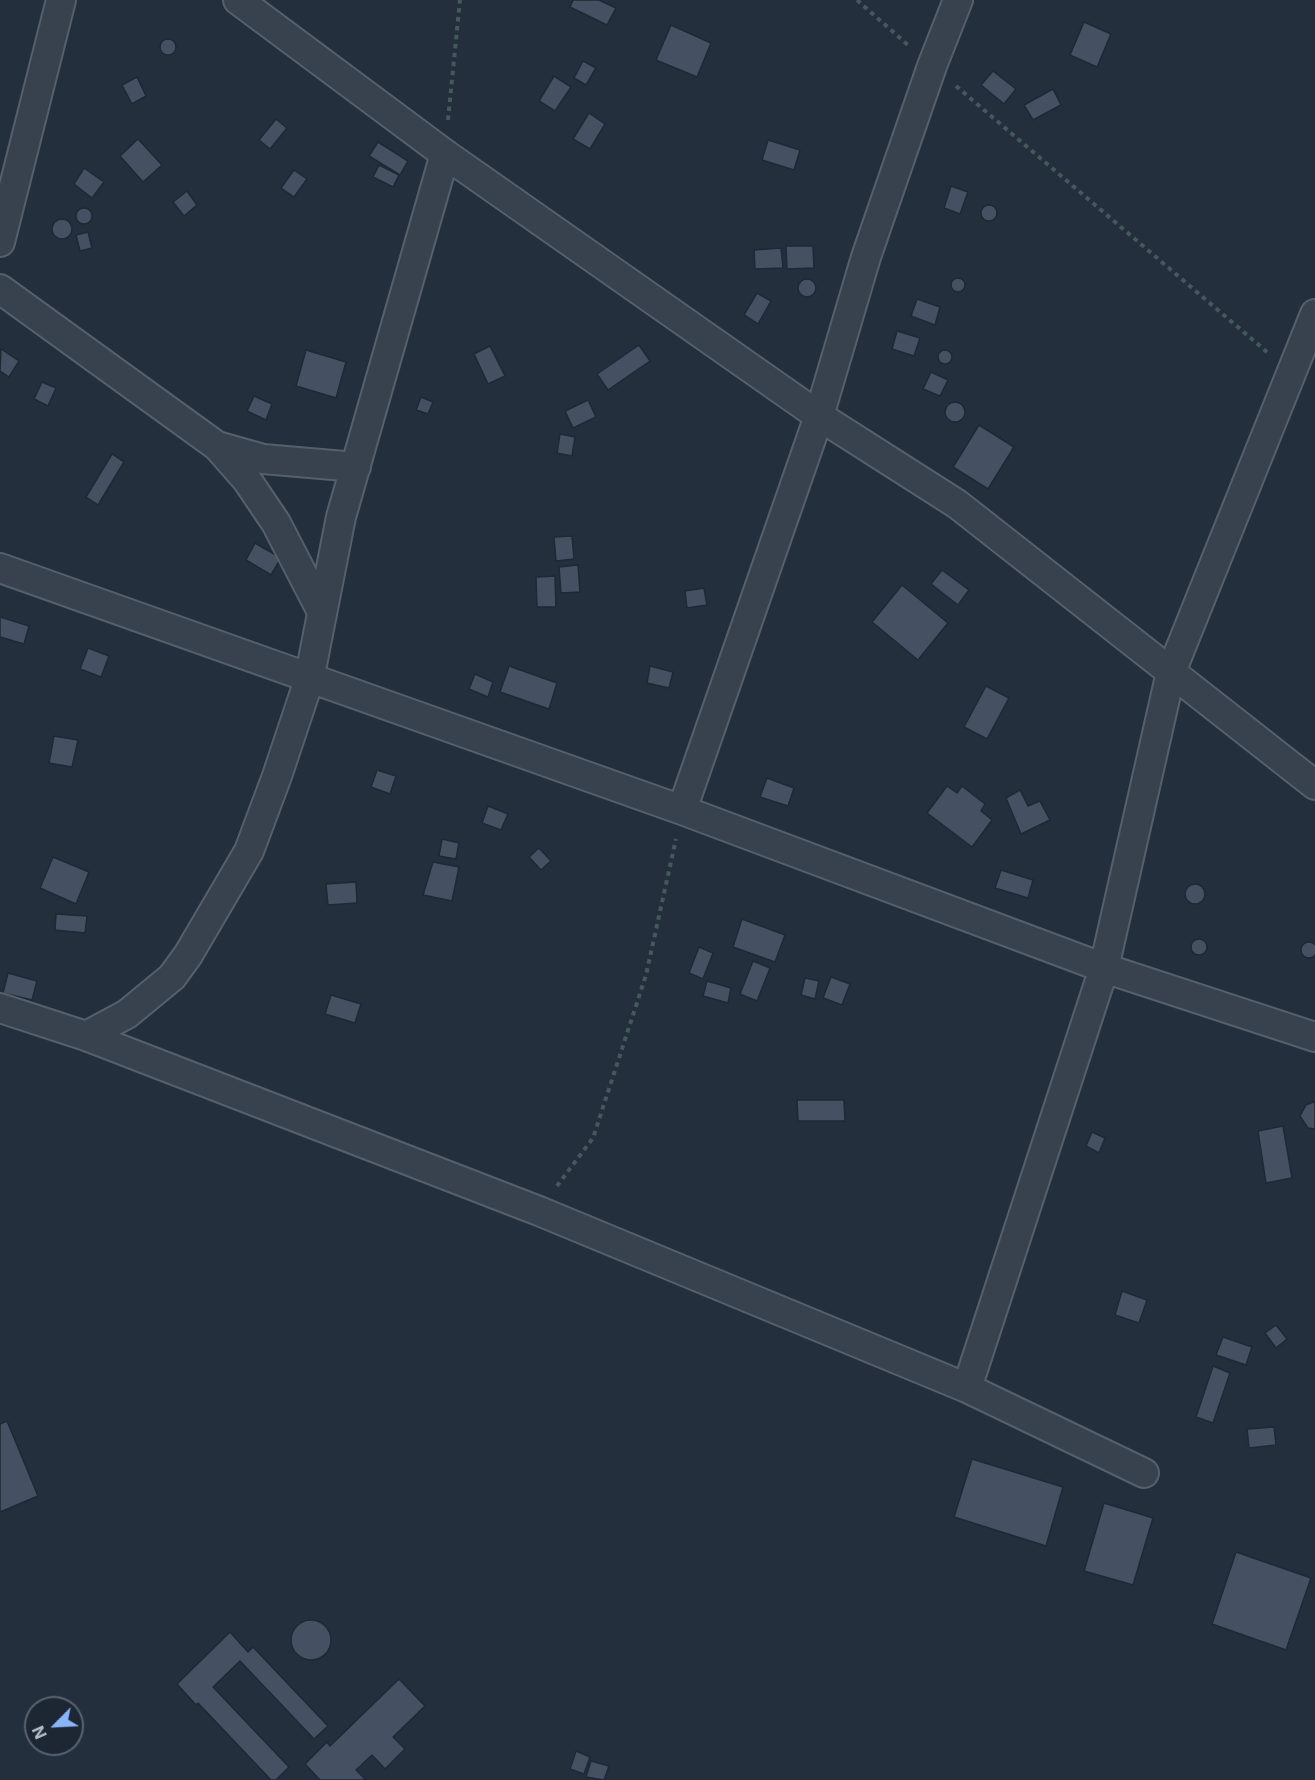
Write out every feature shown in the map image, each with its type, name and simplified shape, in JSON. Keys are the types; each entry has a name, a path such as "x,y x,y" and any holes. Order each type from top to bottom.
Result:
{"street":[{"path":"0,242 61,0"},
{"path":"238,0 445,154 819,416 957,504 1315,785"},
{"path":"682,810 819,416 866,257 932,66 958,0"},
{"path":"86,1036 144,1001 172,977 188,956 249,851 309,680 341,517 445,154"},
{"path":"0,289 217,446 247,480 276,523 322,612"},
{"path":"967,1388 1104,968 1171,672 1315,314"},
{"path":"217,446 263,459 356,467"},
{"path":"0,568 309,680 682,810 1104,968 1315,1037"},
{"path":"0,1008 86,1036 539,1211 967,1388 1144,1473"}],"path":[{"path":"445,154 460,0"},
{"path":"857,0 1292,373"},
{"path":"539,1211 592,1138 646,975 682,810"}],"building":[{"path":"573,0 599,0 616,8 607,25 570,7"},
{"path":"1084,22 1111,34 1097,67 1070,55"},
{"path":"671,25 711,43 697,77 656,60"},
{"path":"168,39 174,41 176,47 174,53 168,55 162,53 160,47 162,41"},
{"path":"583,61 596,68 586,85 574,78"},
{"path":"993,71 1016,89 1004,104 981,85"},
{"path":"554,76 571,87 555,111 539,101"},
{"path":"137,77 146,96 132,104 122,85"},
{"path":"1053,89 1061,105 1033,120 1024,105"},
{"path":"589,113 605,124 590,149 573,139"},
{"path":"276,119 287,128 270,149 259,140"},
{"path":"138,139 162,165 143,182 120,156"},
{"path":"768,140 800,150 794,170 762,160"},
{"path":"378,142 408,161 400,175 369,156"},
{"path":"379,165 399,175 393,187 373,177"},
{"path":"84,168 104,182 92,198 74,184"},
{"path":"294,170 307,179 294,197 281,188"},
{"path":"951,186 968,192 960,214 944,208"},
{"path":"187,191 197,205 184,216 173,202"},
{"path":"986,205 992,205 997,213 995,219 986,221 981,216 981,210"},
{"path":"84,208 90,210 92,216 90,222 84,224 78,222 76,216 78,210"},
{"path":"62,219 69,222 72,229 69,236 62,239 55,236 52,229 55,222"},
{"path":"88,232 92,248 80,251 76,235"},
{"path":"786,246 813,246 814,268 787,269"},
{"path":"781,248 783,268 755,269 754,250"},
{"path":"955,278 961,278 965,285 961,292 955,292 951,288 951,282"},
{"path":"803,279 811,279 816,284 814,295 803,297 798,292 798,284"},
{"path":"757,293 771,301 758,324 744,315"},
{"path":"917,299 940,307 935,325 911,316"},
{"path":"897,331 920,338 914,356 892,349"},
{"path":"639,345 650,361 608,390 597,374"},
{"path":"490,346 505,376 488,384 474,354"},
{"path":"1,349 19,361 9,377 0,371"},
{"path":"306,350 346,362 336,398 296,386"},
{"path":"942,350 948,350 952,357 948,364 942,364 938,360 938,354"},
{"path":"931,372 948,380 940,396 923,389"},
{"path":"42,382 56,388 48,406 34,399"},
{"path":"254,396 272,404 266,420 247,411"},
{"path":"421,397 433,402 428,414 416,410"},
{"path":"588,400 596,417 573,428 565,411"},
{"path":"951,402 959,402 965,408 965,416 959,422 951,422 945,416 945,408"},
{"path":"979,425 1014,447 988,489 953,467"},
{"path":"560,434 575,437 572,456 557,453"},
{"path":"112,454 124,462 98,505 86,497"},
{"path":"572,536 574,559 556,561 554,537"},
{"path":"255,543 281,558 271,575 246,560"},
{"path":"578,565 580,592 561,593 559,567"},
{"path":"942,570 969,590 958,605 931,584"},
{"path":"555,576 556,607 537,607 536,577"},
{"path":"902,585 948,623 918,660 872,622"},
{"path":"704,588 707,605 687,608 685,591"},
{"path":"0,617 29,626 24,644 0,637"},
{"path":"88,648 109,656 101,677 80,669"},
{"path":"509,666 557,683 549,709 500,692"},
{"path":"650,666 673,672 669,688 647,683"},
{"path":"475,674 493,682 488,697 469,689"},
{"path":"986,686 1009,698 987,739 964,727"},
{"path":"54,736 78,740 72,767 49,763"},
{"path":"377,770 396,776 390,794 371,787"},
{"path":"767,778 794,788 788,806 760,797"},
{"path":"947,786 957,793 962,786 985,804 981,811 992,820 972,847 927,813"},
{"path":"1020,790 1028,806 1040,801 1050,820 1021,834 1006,798"},
{"path":"488,806 508,814 501,830 482,823"},
{"path":"442,839 459,843 456,859 439,856"},
{"path":"539,848 551,861 541,870 529,857"},
{"path":"53,857 89,872 76,904 40,888"},
{"path":"433,862 459,867 452,901 423,895"},
{"path":"1001,870 1033,880 1028,898 995,888"},
{"path":"356,882 357,903 328,905 326,884"},
{"path":"1195,884 1202,887 1205,894 1202,901 1195,904 1188,901 1185,894 1188,887"},
{"path":"56,914 87,916 85,933 55,930"},
{"path":"742,919 785,935 775,962 733,947"},
{"path":"1199,939 1205,941 1207,947 1205,953 1199,955 1193,953 1191,947 1193,941"},
{"path":"1306,942 1312,942 1317,950 1315,956 1306,958 1301,953 1301,947"},
{"path":"699,947 713,953 703,979 689,973"},
{"path":"753,961 770,968 757,1001 740,994"},
{"path":"8,973 37,981 32,1000 3,993"},
{"path":"831,977 850,984 842,1005 823,998"},
{"path":"805,978 819,981 815,999 801,995"},
{"path":"707,981 731,988 728,1003 703,996"},
{"path":"331,995 361,1004 355,1023 325,1014"},
{"path":"797,1100 844,1100 845,1121 798,1121"},
{"path":"1315,1103 1315,1129 1308,1128 1300,1116 1306,1105"},
{"path":"1283,1126 1292,1178 1266,1183 1258,1131"},
{"path":"1092,1132 1105,1138 1099,1153 1086,1146"},
{"path":"1122,1291 1147,1300 1139,1323 1115,1315"},
{"path":"1276,1325 1287,1339 1276,1348 1265,1333"},
{"path":"1223,1337 1252,1347 1246,1365 1216,1355"},
{"path":"1213,1366 1230,1373 1213,1423 1196,1417"},
{"path":"7,1421 38,1496 0,1512 0,1424"},
{"path":"1274,1427 1276,1445 1249,1448 1247,1429"},
{"path":"972,1459 1063,1487 1046,1546 954,1517"},
{"path":"1104,1503 1153,1518 1133,1585 1084,1571"},
{"path":"1236,1552 1311,1578 1286,1650 1212,1624"},
{"path":"311,1620 325,1626 331,1640 325,1654 311,1660 297,1654 291,1640 297,1626"},
{"path":"230,1632 248,1652 253,1647 328,1726 314,1739 240,1661 213,1687 289,1767 276,1780 271,1780 177,1684"},
{"path":"399,1679 425,1706 393,1737 405,1749 385,1769 372,1755 356,1770 366,1780 320,1780 305,1764 327,1742 330,1746"},
{"path":"576,1751 590,1757 584,1774 570,1769"},
{"path":"591,1761 609,1766 604,1780 586,1777"}]}
